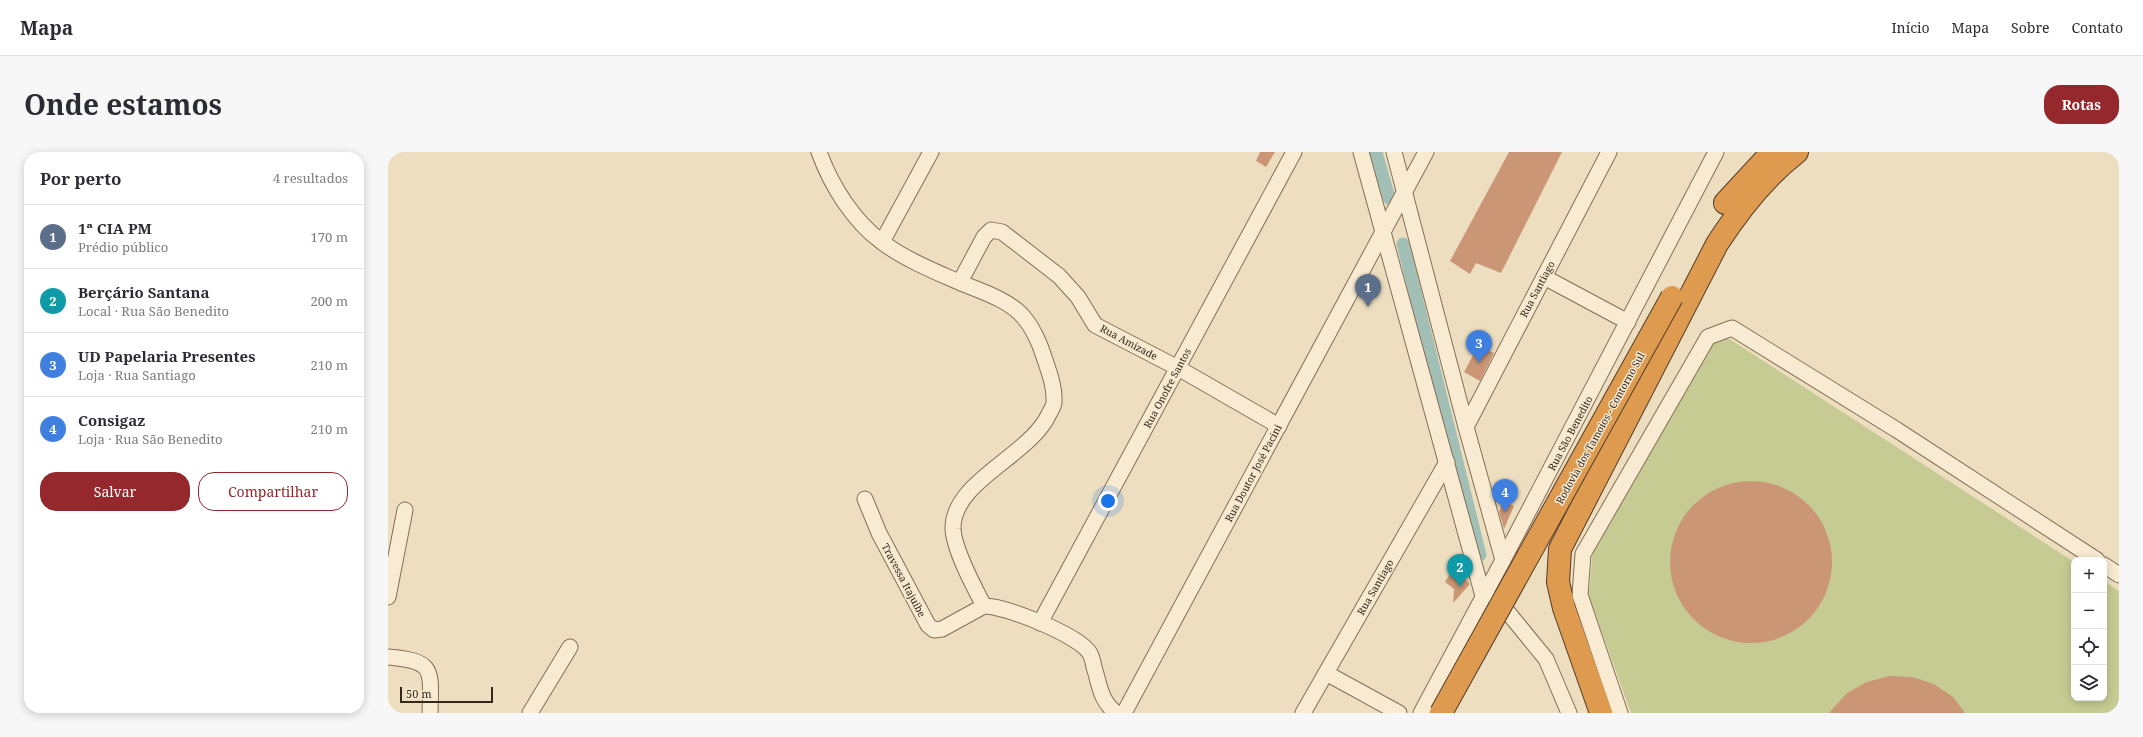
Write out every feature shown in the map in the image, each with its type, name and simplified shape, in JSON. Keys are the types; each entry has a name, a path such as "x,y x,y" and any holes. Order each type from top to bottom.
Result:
{"highway":[{"name":"Rodovia dos Tamoios - Contorno Sul","path":"1441,713 1702,240 1723,206 1772,152"},
{"name":"Rodovia dos Tamoios - Contorno Sul","path":"1601,713 1564,608 1558,582 1560,548 1717,244 1736,213 1784,162 1797,152"}],"street":[{"path":"820,152 831,181 861,223 882,242 925,267 998,298 1025,318 1043,352 1052,383 1054,404 1046,421 1034,436 972,488 959,504 953,529 966,573 984,606 992,606 1015,612 1075,639 1090,653 1105,704 1116,713"},
{"path":"882,242 931,152"},
{"name":"Rua Onofre Santos","path":"1040,623 1294,152"},
{"path":"1361,152 1447,462 1485,592 1546,659 1555,676 1569,713"},
{"path":"1394,152 1466,427 1503,560"},
{"name":"Rua Doutor José Pacini","path":"1124,713 1278,426 1384,234 1426,152"},
{"name":"Rua Santiago","path":"1466,427 1609,152"},
{"name":"Rua São Benedito","path":"1421,713 1503,560 1716,152"},
{"name":"Rua Amizade","path":"960,282 984,237 991,230 1002,232 1059,276 1078,297 1095,325 1178,368 1278,426"},
{"path":"1544,277 1628,322"},
{"path":"1620,713 1580,595 1583,554 1708,337 1732,328 1897,430 2092,557"},
{"name":"Rua Santiago","path":"1303,713 1447,462"},
{"name":"Travessa Itajuibe","path":"865,499 879,533 928,625 934,630 942,630 984,606"},
{"path":"388,597 405,510"},
{"path":"2107,567 2119,575"},
{"path":"530,713 570,647"},
{"path":"388,656 408,658 425,666 429,672 431,688 430,713"},
{"path":"1326,673 1399,713"}],"green space":[{"path":"1728,338 2071,560 2071,701 2107,701 2107,583 2119,591 2119,713 1631,713 1589,596 1593,547 1710,344"}],"building":[{"path":"1260,152 1275,152 1266,167 1256,161"},
{"path":"1509,152 1562,152 1501,273 1476,263 1470,274 1450,261"},
{"path":"1478,346 1494,353 1480,381 1464,372"},
{"path":"1751,481 1782,487 1796,495 1808,505 1818,517 1826,531 1832,562 1826,593 1818,607 1808,619 1796,629 1782,637 1751,643 1720,637 1706,629 1694,619 1684,607 1676,593 1670,562 1676,531 1684,517 1694,505 1706,495 1720,487"},
{"path":"1503,501 1514,506 1504,529 1499,512"},
{"path":"1454,567 1470,584 1453,603 1454,589 1445,582"},
{"path":"1890,676 1912,677 1934,684 1953,697 1965,713 1829,713 1847,693 1867,682"}],"waterway":[{"path":"1376,152 1389,198"},
{"path":"1403,244 1480,555"}],"place":[{"name":"1ª CIA PM","path":"1368,307"},
{"name":"UD Papelaria Presentes","path":"1479,363"},
{"name":"Consigaz","path":"1505,512"},
{"name":"Berçário Santana","path":"1460,587"}]}
